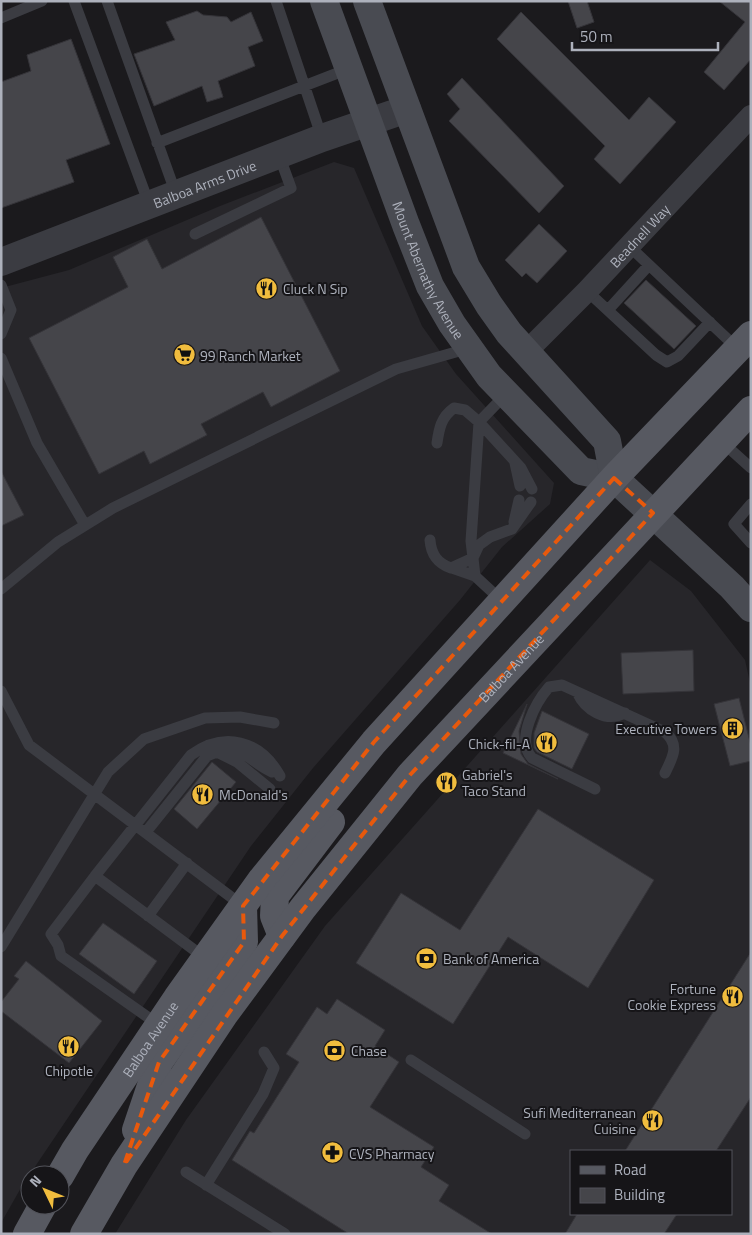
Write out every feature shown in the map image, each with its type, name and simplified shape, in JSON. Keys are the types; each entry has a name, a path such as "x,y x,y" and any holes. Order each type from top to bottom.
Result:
{"main road":[{"name":"Mount Abernathy Avenue","path":"324,1 430,286 489,376 506,394 582,471 614,478"},
{"path":"367,1 466,267 489,305 525,353 607,441 614,478 749,602"},
{"name":"Balboa Avenue","path":"66,1165 205,958 243,906 374,742 614,478 744,342"},
{"name":"Balboa Avenue","path":"84,1234 124,1165 224,1016 282,936 410,776 652,513 751,410"},
{"path":"282,936 274,916 275,896 336,816 339,785"},
{"name":"Balboa Avenue","path":"124,1165 159,1062 244,942 243,906"},
{"path":"27,1234 37,1215"}],"street":[{"name":"Balboa Arms Drive","path":"1,262 322,138 407,109"},
{"name":"Beadnell Way","path":"525,353 587,291 751,116"}],"lane":[{"path":"1,18 42,1"},
{"path":"74,1 149,204"},
{"path":"107,1 176,194"},
{"path":"276,1 306,85 322,138"},
{"path":"157,143 348,69"},
{"path":"195,234 291,188 279,155"},
{"path":"629,246 710,322 744,342"},
{"path":"608,310 649,265"},
{"path":"1,285 10,310 1,334"},
{"path":"587,291 656,355 667,362 678,356 710,322"},
{"path":"1,589 58,542 113,508 390,372 470,348"},
{"path":"1,358 37,443 85,525"},
{"path":"475,576 472,541 479,422 506,394"},
{"path":"437,443 440,424 446,414 454,408 465,410 514,459 528,478 532,489"},
{"path":"721,441 751,468"},
{"path":"514,459 520,486"},
{"path":"450,568 473,558 479,545 484,541 512,529 525,501"},
{"path":"751,504 734,524 751,543"},
{"path":"430,540 433,556 442,565 475,576 503,602"},
{"path":"595,789 532,758 526,752 526,733 545,691 549,687 562,685 665,732 673,739 674,757 665,773"},
{"path":"1,691 29,744 243,906"},
{"path":"1,947 14,929 108,772 144,739 205,718 240,717 274,723"},
{"path":"146,832 207,756 217,752 236,749 265,769 280,776 276,768 252,747 238,741 213,742 191,755 51,934 58,944 61,956 159,1025"},
{"path":"217,752 237,762 270,789"},
{"path":"148,916 187,863"},
{"path":"95,876 205,958"},
{"path":"206,1185 263,1094 274,1068 264,1052"},
{"path":"411,1060 525,1134"},
{"path":"186,1172 285,1234"}],"highlighted area":[{"path":"614,478 653,513 410,775 282,936 124,1165 159,1062 244,942 243,906 374,742"}],"shaded area":[{"path":"334,162 354,168 422,326 456,374 554,483 550,504 502,547 460,600 313,768 251,846 36,1165 20,1165 20,1190 1,1223 1,288 69,270 220,206"},
{"path":"650,560 691,591 745,660 751,687 751,1234 115,1234 186,1120 325,926"}],"building":[{"path":"568,1 587,1 594,22 577,28"},
{"path":"719,1 751,1 751,59 724,90 704,72 745,22"},
{"path":"197,11 203,15 227,17 231,22 251,12 263,41 248,47 255,66 218,81 223,97 207,102 202,86 154,106 134,54 175,40 166,22"},
{"path":"521,12 629,120 649,97 676,122 620,184 594,159 605,146 497,39"},
{"path":"71,39 110,144 66,160 74,182 1,208 1,82 31,71 27,55"},
{"path":"462,78 564,186 539,213 449,121 460,109 447,94"},
{"name":"99 Ranch Market","path":"261,217 340,371 271,407 263,392 201,424 207,435 150,464 144,451 99,474 29,338 128,287 113,257 147,239 162,269"},
{"path":"539,224 567,251 537,283 526,273 522,277 505,260"},
{"path":"646,280 696,326 674,349 624,303"},
{"path":"1,471 24,515 1,526"},
{"path":"693,650 694,691 623,694 621,653"},
{"name":"Executive Towers","path":"739,698 751,746 751,761 730,766 714,704"},
{"path":"527,704 519,731 521,754 528,764 558,779 503,753"},
{"path":"542,711 589,734 572,769 537,752 534,748 534,733"},
{"name":"McDonald's","path":"212,762 236,782 197,829 174,809"},
{"path":"538,809 654,880 588,988 508,937 453,1024 356,963 401,893 460,930"},
{"path":"103,923 157,961 134,994 79,954"},
{"path":"751,952 751,1097 717,1150 626,1150"},
{"path":"26,961 102,1021 69,1063 1,1011 1,1002 19,979 14,976"},
{"name":"CVS Pharmacy","path":"337,999 385,1030 375,1046 399,1062 370,1107 434,1147 421,1167 449,1185 439,1201 492,1234 349,1234 232,1160 250,1131 254,1133 299,1062 286,1054 317,1007 327,1014"},
{"path":"576,1215 676,1215 664,1234 565,1234"}],"place":[{"name":"Cluck N Sip","path":"267,288"},
{"name":"99 Ranch Market","path":"184,355"},
{"name":"Executive Towers","path":"733,728"},
{"name":"Chick-fil-A","path":"546,743"},
{"name":"Gabriel's Taco Stand","path":"446,782"},
{"name":"McDonald's","path":"203,794"},
{"name":"Bank of America","path":"427,958"},
{"name":"Fortune Cookie Express","path":"732,996"},
{"name":"Chipotle","path":"69,1047"},
{"name":"Chase","path":"335,1050"},
{"name":"Sufi Mediterranean Cuisine","path":"652,1120"},
{"name":"CVS Pharmacy","path":"333,1153"}]}
